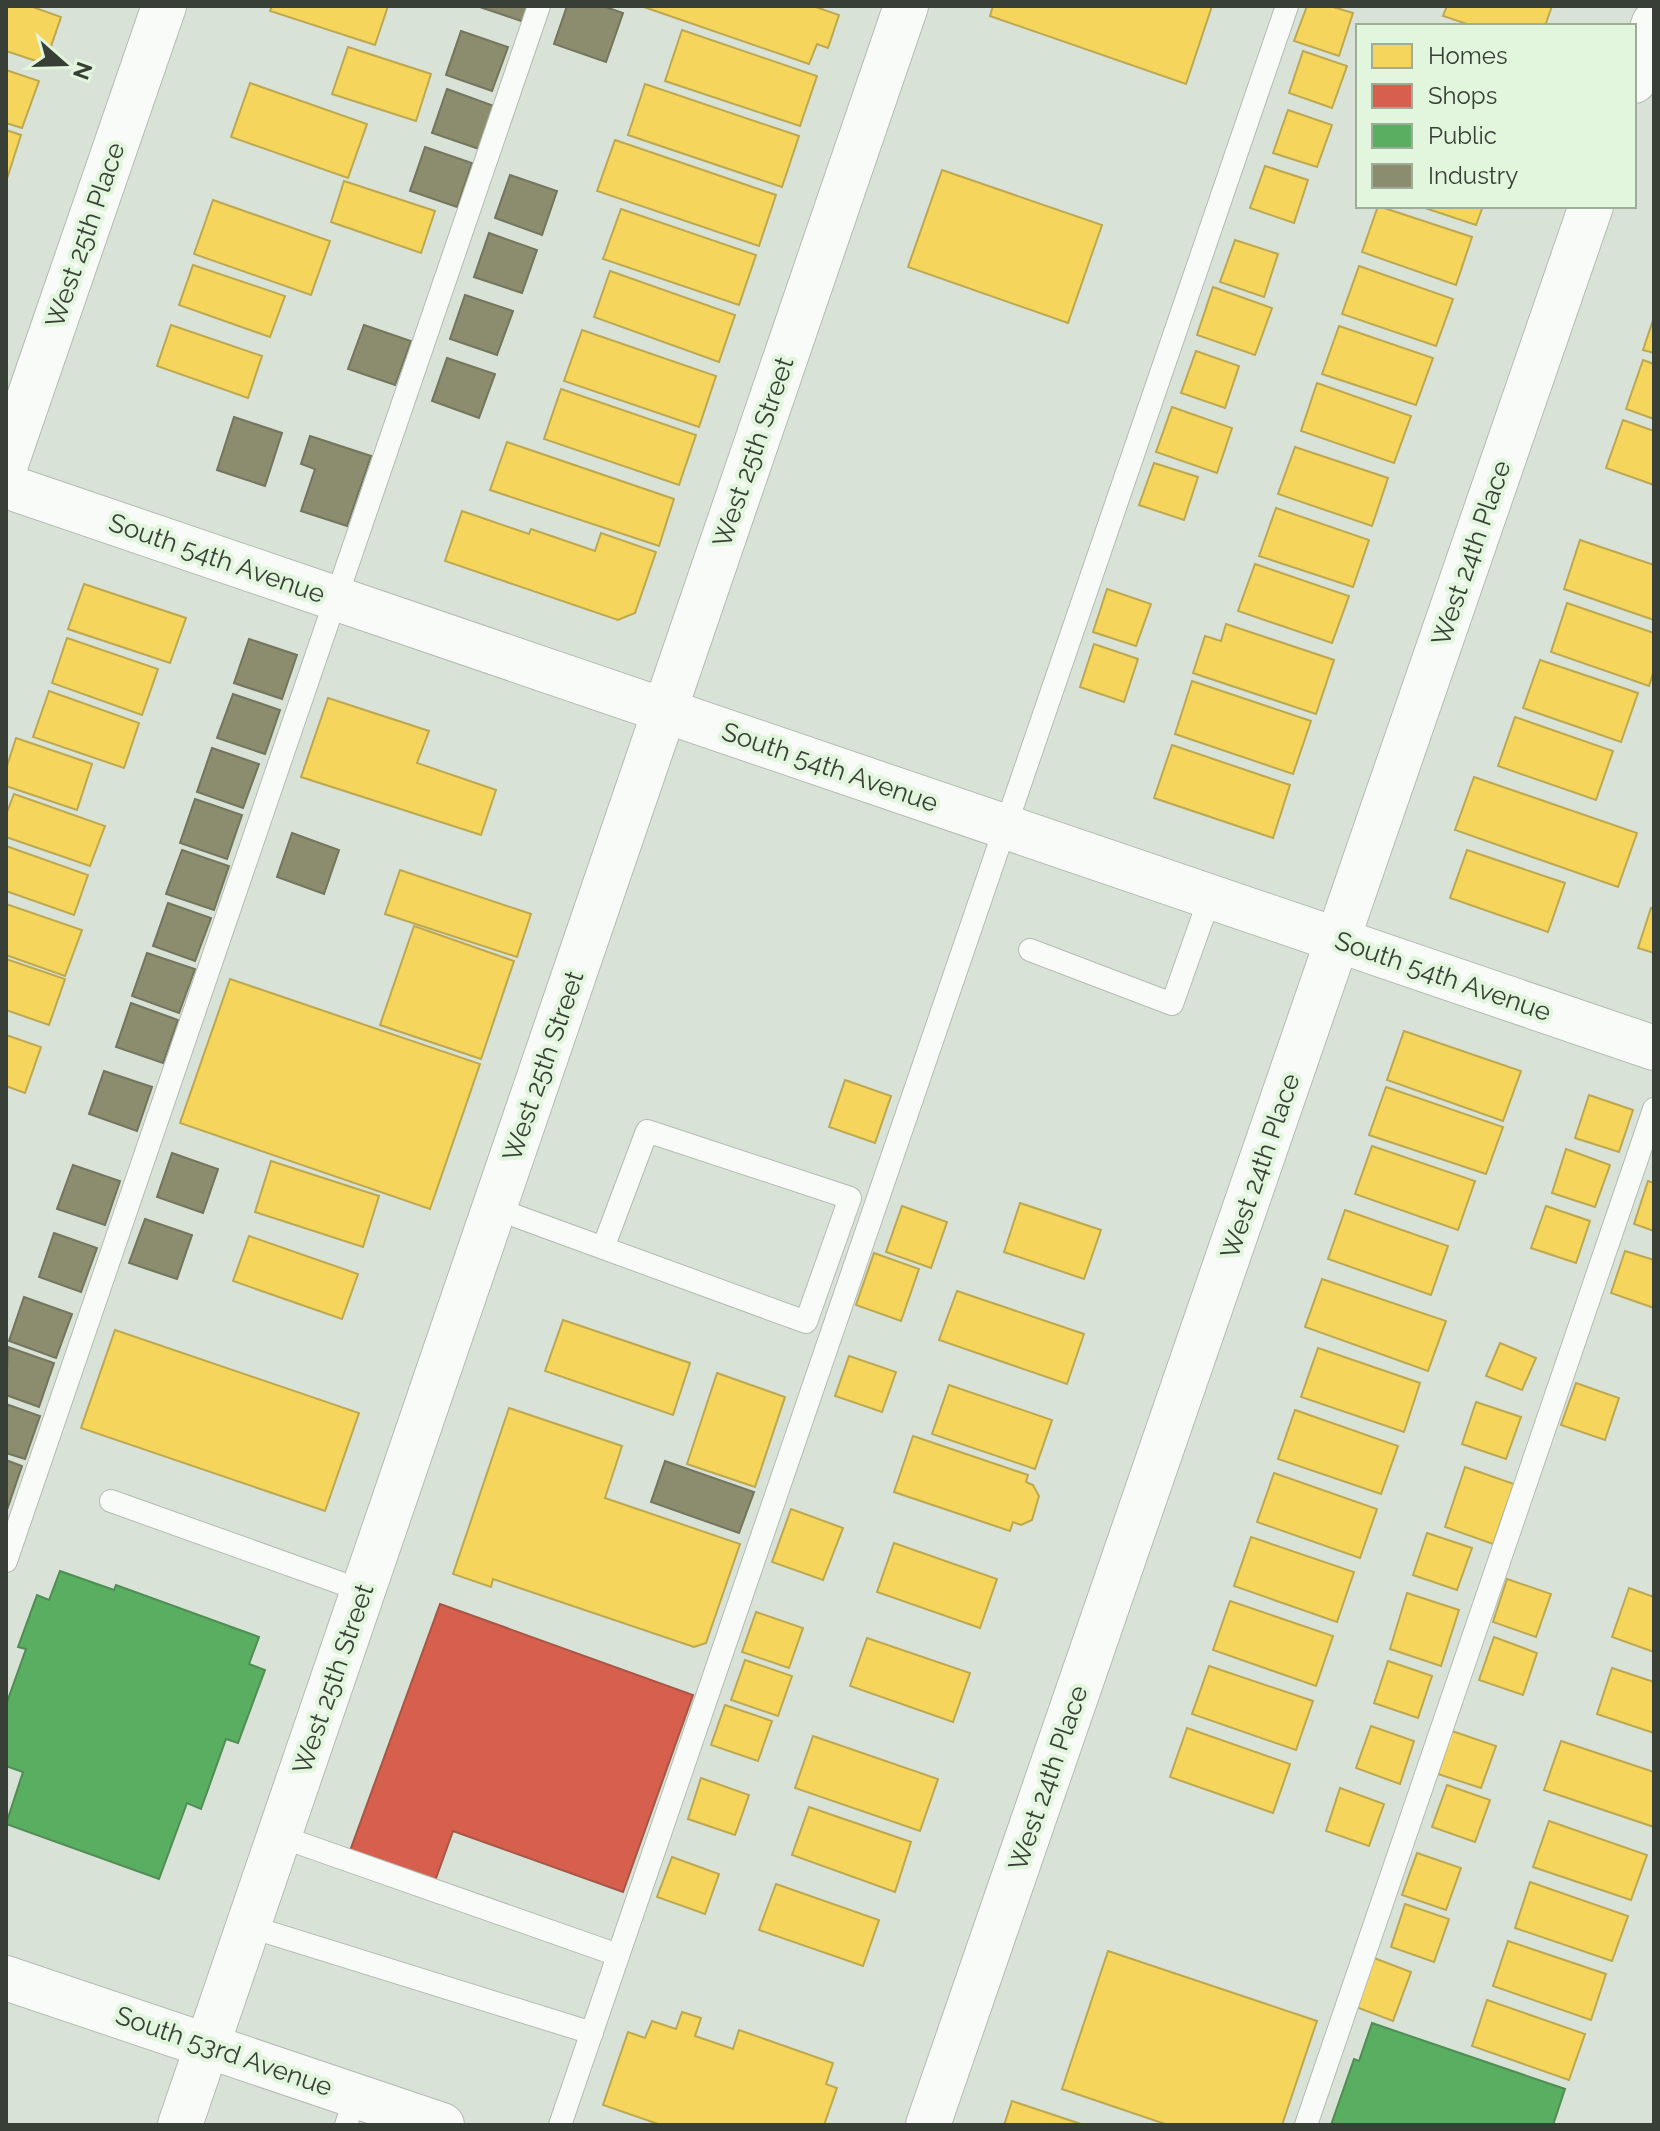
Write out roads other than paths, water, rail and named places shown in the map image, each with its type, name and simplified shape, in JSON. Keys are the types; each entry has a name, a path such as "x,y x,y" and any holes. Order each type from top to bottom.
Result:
{"street":[{"name":"West 25th Place","path":"6,464 164,6"},
{"name":"West 25th Street","path":"180,2125 906,6"},
{"path":"1636,75 1654,23"},
{"name":"West 24th Place","path":"928,2125 1590,208"},
{"name":"South 54th Avenue","path":"6,486 1654,1048"},
{"name":"South 53rd Avenue","path":"6,1978 208,2046 351,2110 442,2125"}],"lane":[{"path":"6,1561 539,6"},
{"path":"560,2125 1287,6"},
{"path":"1030,950 1172,1004 1210,897"},
{"path":"1306,2125 1654,1109"},
{"path":"494,1208 603,1248 806,1322 850,1198 647,1131 603,1248"},
{"path":"111,1501 363,1591"},
{"path":"279,1836 618,1955"},
{"path":"248,1926 592,2033"}]}
